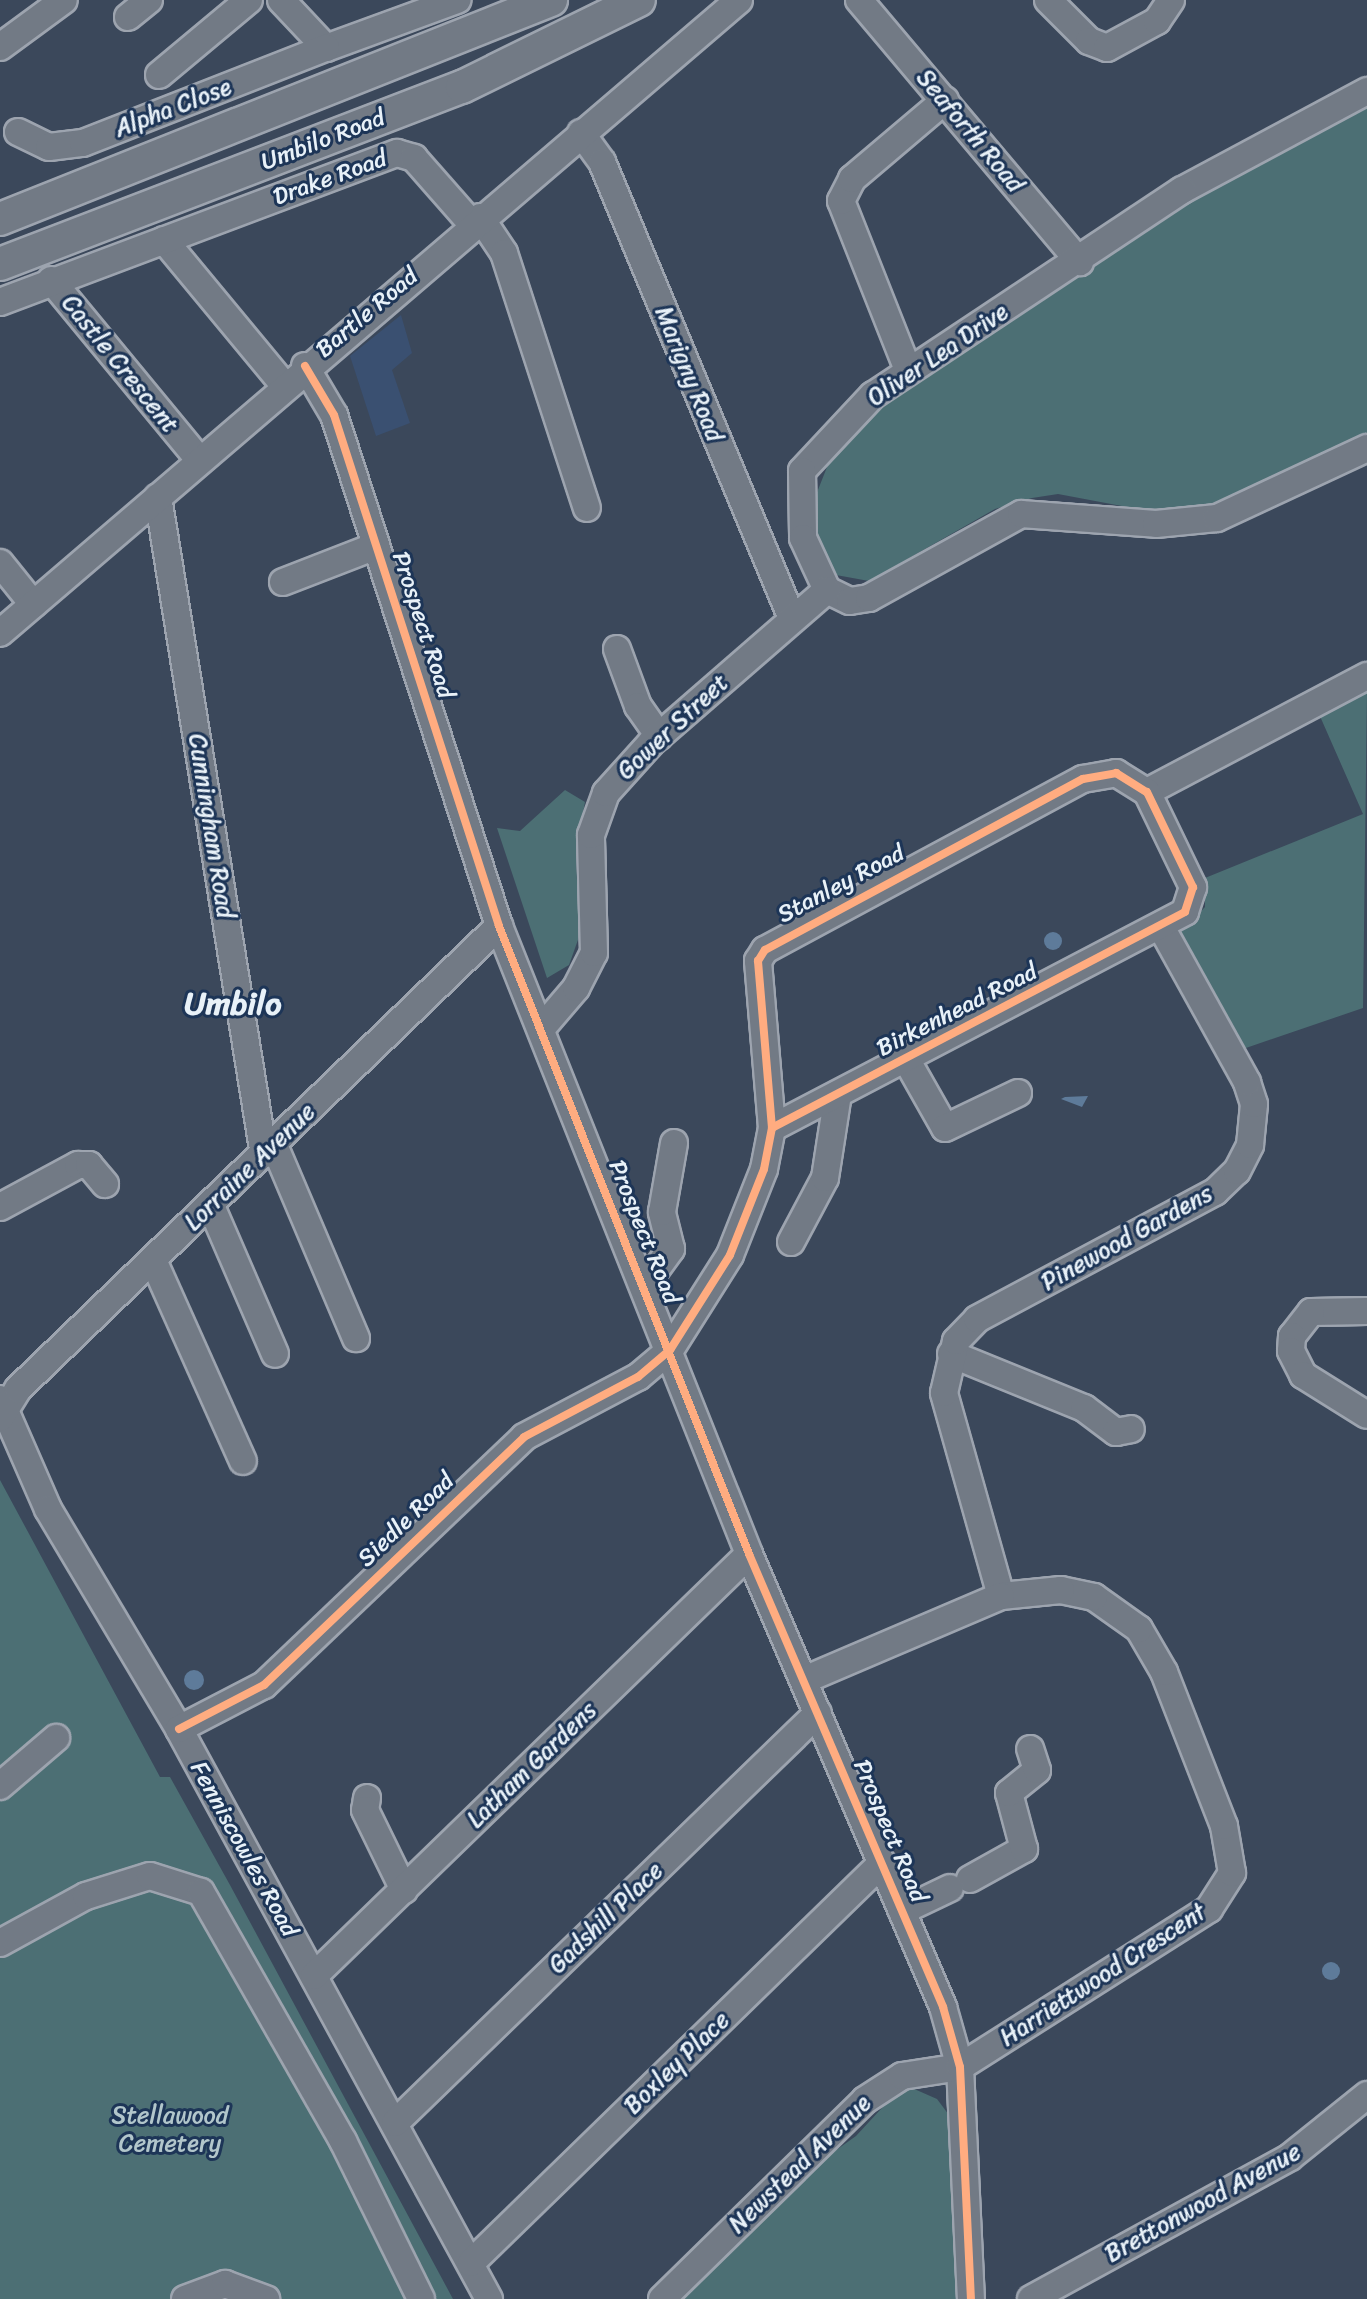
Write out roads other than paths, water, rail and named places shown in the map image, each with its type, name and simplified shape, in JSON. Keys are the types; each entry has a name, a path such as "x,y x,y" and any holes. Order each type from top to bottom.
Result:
{"main road":[{"name":"Umbilo Road","path":"0,219 551,0"},
{"name":"Umbilo Road","path":"0,264 462,87 639,0"}],"street":[{"path":"0,47 64,0"},
{"path":"128,17 149,0"},
{"path":"159,75 249,0"},
{"path":"220,45 271,0"},
{"path":"281,0 326,48"},
{"name":"Alpha Close","path":"18,132 49,147 83,143 457,0"},
{"name":"Bartle Road","path":"0,633 200,461 283,384 739,0"},
{"name":"Seaforth Road","path":"859,0 1080,262"},
{"path":"1048,0 1089,41 1107,48 1157,21 1171,0"},
{"name":"Oliver Lea Drive","path":"827,590 803,538 802,471 859,408 908,370 1080,262 1221,166 1367,91"},
{"path":"908,370 842,192 945,100"},
{"name":"Marigny Road","path":"581,133 602,162 792,619"},
{"name":"Drake Road","path":"164,240 401,152 421,164 476,221"},
{"path":"476,221 504,253 587,508"},
{"path":"164,240 283,384"},
{"name":"Castle Crescent","path":"164,240 51,280 200,461"},
{"path":"0,302 51,280"},
{"name":"Prospect Road","path":"305,366 334,415 499,926 749,1554 902,1911 960,2067 971,2299"},
{"path":"263,402 302,397 334,415"},
{"path":"827,590 850,601 869,598 1021,514 1043,510 1156,524 1217,518 1367,448"},
{"name":"Cunningham Road","path":"158,497 269,1150 356,1338"},
{"path":"283,582 376,546"},
{"path":"0,563 33,604"},
{"name":"Gower Street","path":"541,1029 576,988 594,953 591,835 601,803 659,736 827,590"},
{"path":"617,649 638,706 659,736"},
{"path":"1161,927 1185,912 1193,887 1147,792 1367,676"},
{"name":"Stanley Road","path":"670,1350 756,1202 772,1128 758,961 765,950 1083,779 1116,773 1147,792"},
{"name":"Lorraine Avenue","path":"2,1409 18,1389 499,926"},
{"name":"Birkenhead Road","path":"772,1128 1161,927"},
{"name":"Pinewood Gardens","path":"1001,1596 944,1393 951,1354 977,1319 1215,1192 1237,1171 1250,1145 1254,1104 1161,927"},
{"path":"906,1059 945,1128 1018,1093"},
{"path":"791,1242 825,1178 838,1094"},
{"path":"644,1286 671,1249 662,1212 674,1143"},
{"path":"0,1207 78,1165 89,1165 105,1184"},
{"path":"211,1206 275,1354"},
{"path":"153,1260 243,1461"},
{"path":"1367,1311 1311,1312 1292,1336 1291,1351 1303,1375 1367,1415"},
{"name":"Siedle Road","path":"179,1729 264,1685 524,1437 638,1377 670,1350"},
{"path":"951,1354 1084,1408 1116,1432 1131,1429"},
{"name":"Fenniscowles Road","path":"2,1409 48,1509 179,1729 489,2299"},
{"name":"Latham Gardens","path":"314,1976 749,1554"},
{"name":"Harriettwood Crescent","path":"804,1680 1001,1596 1061,1590 1094,1597 1139,1629 1164,1672 1224,1826 1232,1873 1209,1909 960,2067"},
{"name":"Gadshill Place","path":"395,2123 818,1713"},
{"path":"0,1786 56,1738"},
{"path":"902,1911 1024,1849 1009,1793 1037,1770 1030,1749"},
{"path":"367,1798 365,1810 404,1890"},
{"name":"Boxley Place","path":"471,2263 882,1863"},
{"path":"0,1943 86,1896 150,1876 201,1892 343,2141 421,2299"},
{"name":"Newstead Avenue","path":"662,2299 865,2100 902,2076 960,2067"},
{"name":"Brettonwood Avenue","path":"1031,2299 1290,2157 1367,2095"},
{"path":"185,2299 225,2284 266,2299"}],"district":[{"name":"Umbilo","path":"233,1004"}],"park label":[{"name":"Stellawood Cemetery","path":"170,2130"}]}
